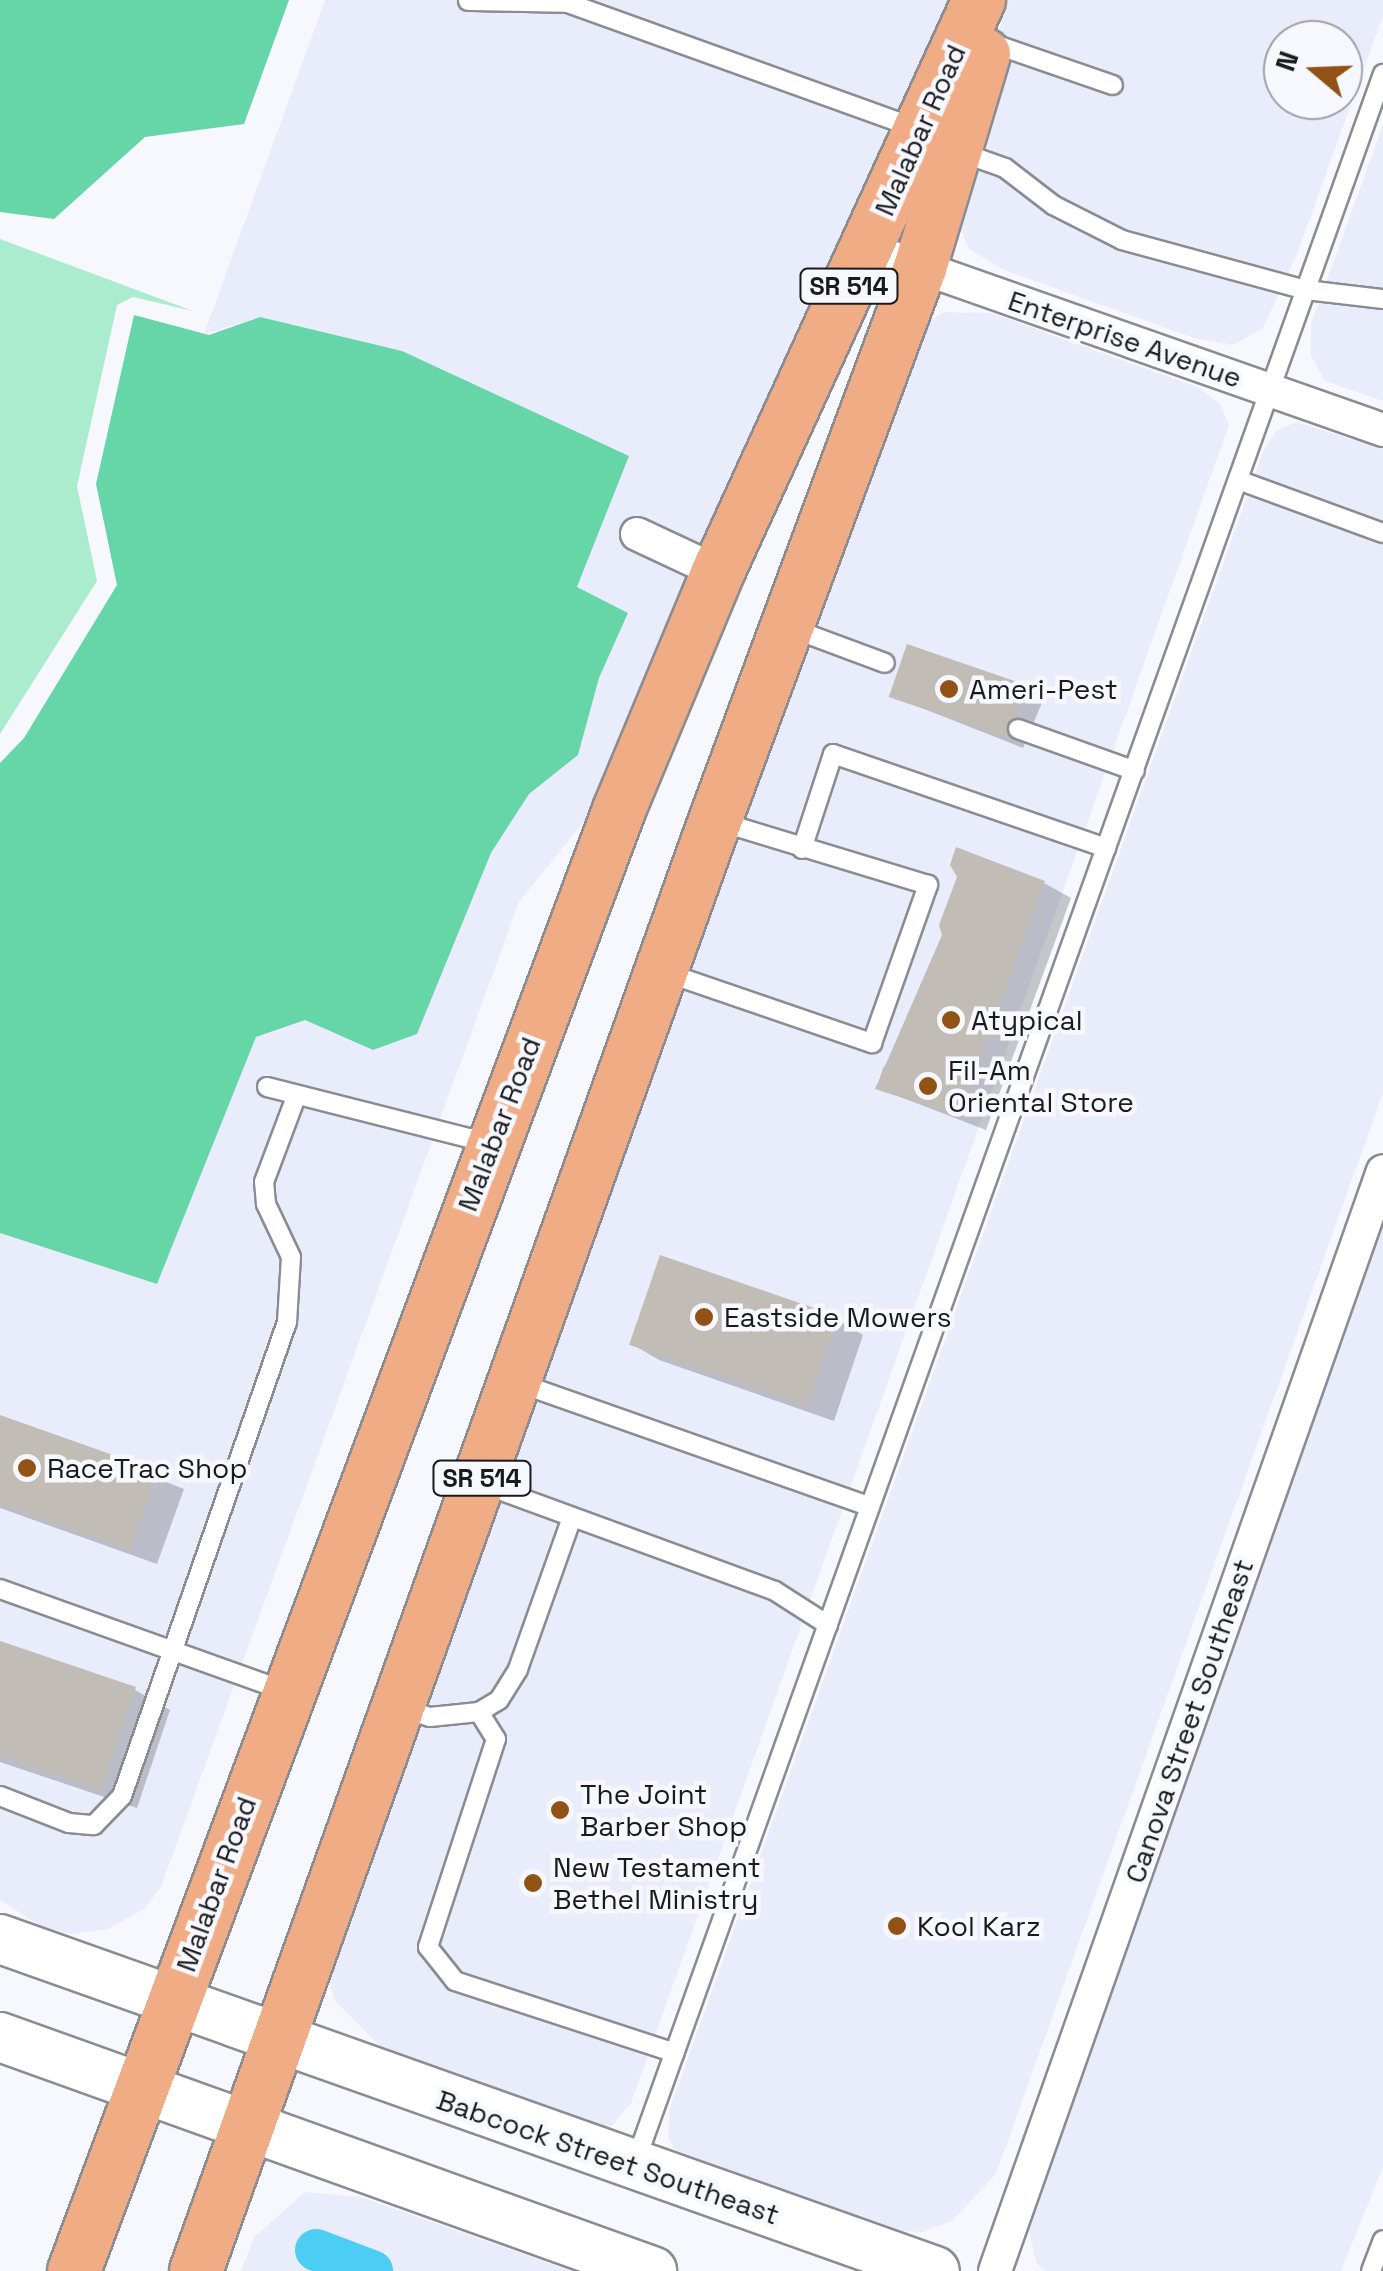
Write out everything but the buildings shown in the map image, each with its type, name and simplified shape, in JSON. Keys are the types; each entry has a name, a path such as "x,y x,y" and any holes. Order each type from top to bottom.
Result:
{"main road":[{"name":"Malabar Road","path":"74,2271 493,1138 718,572 866,248 937,140 983,18"},
{"name":"Malabar Road","path":"707,818 786,626 920,268 937,140"},
{"path":"707,818 764,630 760,608 718,572"},
{"name":"SR 514","path":"196,2271 682,916 684,858 707,818"},
{"name":"Babcock Street Southeast","path":"0,1939 935,2271"},
{"path":"0,2037 251,2124 571,2249 652,2271"}],"street":[{"name":"Enterprise Avenue","path":"866,248 1383,430"},
{"path":"638,534 718,572"},
{"name":"Canova Street Southeast","path":"995,2271 1383,1171"}],"lane":[{"path":"468,1 568,3 1005,168 1053,205 1122,240 1306,290 1383,299"},
{"path":"983,18 1113,85"},
{"path":"634,2166 1383,74"},
{"path":"1238,480 1383,533"},
{"path":"786,626 885,663"},
{"path":"1018,729 1135,771"},
{"path":"802,848 833,754 1106,848"},
{"path":"661,971 872,1043 928,885 707,818"},
{"path":"267,1086 469,1138 493,1138"},
{"path":"0,1796 69,1823 94,1825 122,1796 170,1649 288,1322 290,1258 266,1204 264,1182 296,1096"},
{"path":"516,1382 870,1507"},
{"path":"480,1483 775,1591 828,1625"},
{"path":"400,1708 430,1717 478,1712 499,1700 518,1669 572,1517"},
{"path":"0,1590 288,1692"},
{"path":"478,1712 496,1739 428,1947 455,1981 675,2053"},
{"path":"1372,2271 1383,2240"}],"shaded area":[{"path":"325,0 948,0 599,803 519,902 161,1887 144,1909 108,1929 71,1934 44,1928 0,1900 0,1233 157,1284 256,1037 305,1020 373,1050 417,1034 491,853 529,794 578,755 599,678 628,614 577,587 629,456 260,317 204,334"},
{"path":"1009,0 1383,0 1383,16 1363,71 1363,20 1263,20 1263,120 1345,120 1297,254 1263,328 1233,345 1194,338 1004,270 969,249 953,211 973,110"},
{"path":"1383,125 1383,401 1325,381 1311,356 1311,324"},
{"path":"944,312 991,313 1200,388 1220,404 1229,425 631,2103 610,2128 381,2047 334,2000 327,1970 903,337"},
{"path":"1296,422 1383,449 1383,1093 996,2174 952,2221 922,2232 899,2231 675,2150 668,2137 670,2108 1264,449 1276,431"},
{"path":"1383,1207 1383,2167 1341,2271 1045,2271 1036,2263 1027,2218"},
{"path":"305,2192 361,2197 571,2271 241,2271 254,2237"}],"green space":[{"path":"0,0 289,0 244,124 145,137 54,219 0,212"},
{"path":"0,239 193,311 133,297 117,305 77,486 97,581 0,734"},
{"path":"134,315 209,335 260,317 402,351 629,456 577,587 628,613 599,678 578,755 529,794 491,853 417,1034 373,1050 305,1020 256,1037 157,1284 0,1233 0,763 24,738 117,585 96,484"}],"waterway":[{"path":"316,2250 372,2271"}],"place":[{"name":"Ameri-Pest","path":"949,689"},
{"name":"Atypical","path":"951,1020"},
{"name":"Fil-Am Oriental Store","path":"928,1086"},
{"name":"Eastside Mowers","path":"704,1317"},
{"name":"RaceTrac Shop","path":"27,1468"},
{"name":"The Joint Barber Shop","path":"560,1810"},
{"name":"New Testament Bethel Ministry","path":"533,1883"},
{"name":"Kool Karz","path":"897,1926"}]}
